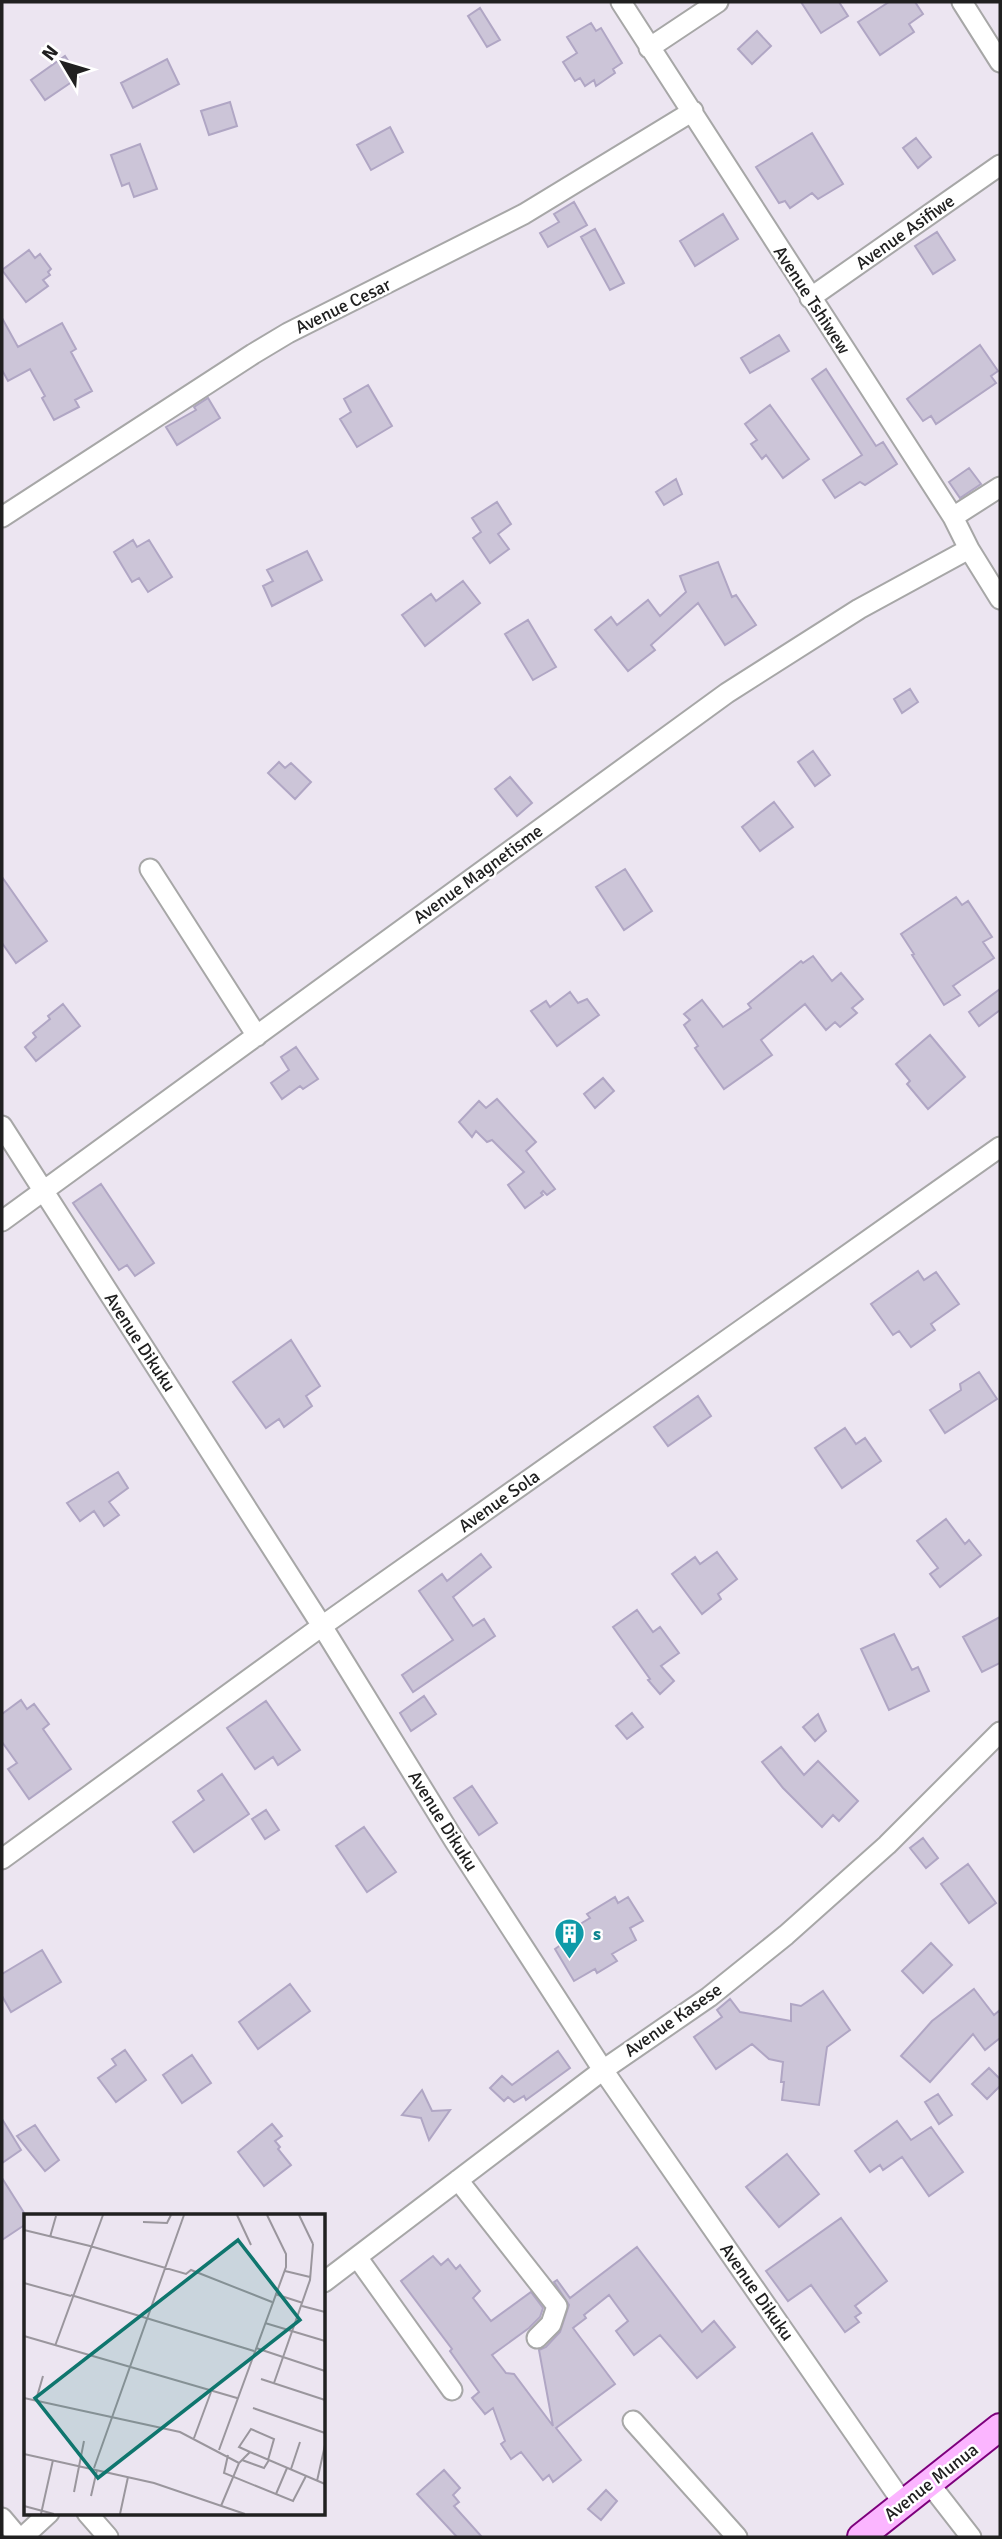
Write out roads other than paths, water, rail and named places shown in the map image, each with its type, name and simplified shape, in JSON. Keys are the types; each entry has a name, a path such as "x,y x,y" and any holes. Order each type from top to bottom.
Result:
{"main road":[{"name":"Avenue Munua","path":"861,2537 1000,2427"}],"street":[{"name":"Avenue Tshiwew","path":"621,2 953,517 1000,599"},
{"path":"649,48 718,2"},
{"path":"962,2 1000,62"},
{"name":"Avenue Cesar","path":"2,517 288,333 524,214 693,111"},
{"name":"Avenue Asifiwe","path":"810,298 1000,165"},
{"path":"953,517 1000,487"},
{"name":"Avenue Magnetisme","path":"2,1221 727,693 859,609 969,549"},
{"path":"150,869 257,1036"},
{"name":"Avenue Dikuku","path":"2,1126 322,1626 454,1840 603,2070 903,2503"},
{"name":"Avenue Sola","path":"2,1859 322,1626 1000,1147"},
{"name":"Avenue Kasese","path":"326,2281 603,2070 709,1997 837,1892 1000,1732"},
{"path":"458,2180 557,2306 551,2324 537,2338"},
{"path":"358,2257 452,2390"},
{"path":"634,2421 737,2537"},
{"path":"929,2483 971,2537"},
{"path":"2,2518 20,2537 48,2514"},
{"path":"88,2514 108,2537"}],"place":[{"name":"s","path":"570,1961"}]}
